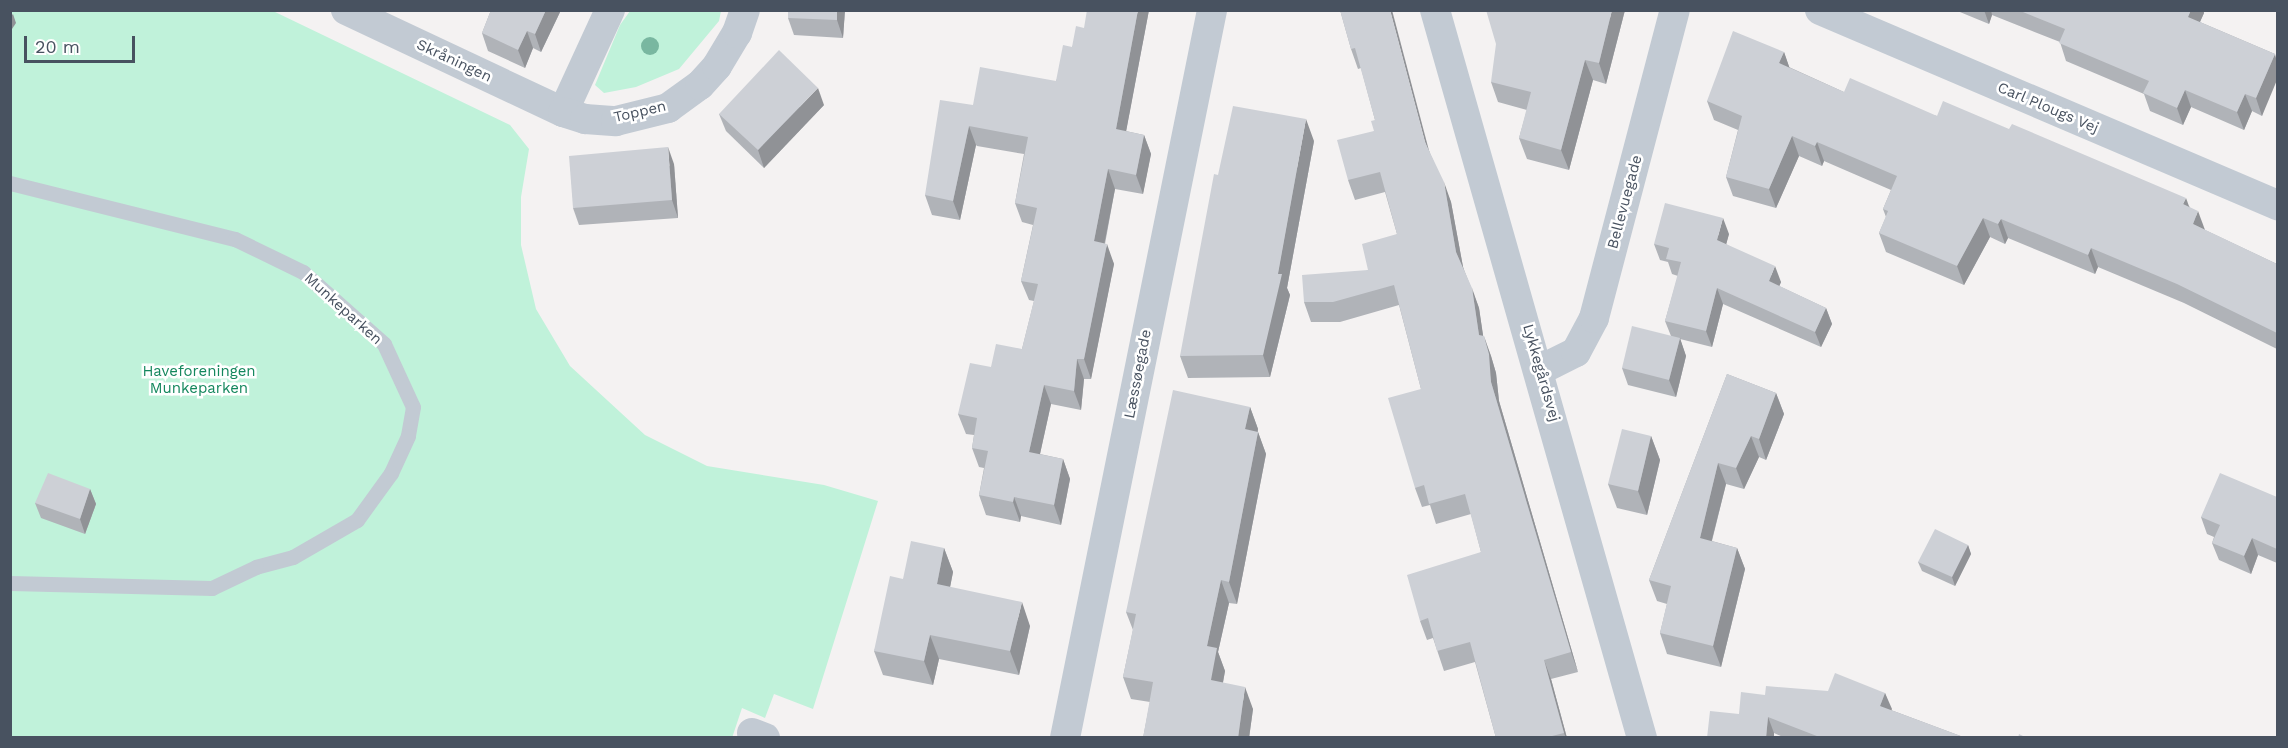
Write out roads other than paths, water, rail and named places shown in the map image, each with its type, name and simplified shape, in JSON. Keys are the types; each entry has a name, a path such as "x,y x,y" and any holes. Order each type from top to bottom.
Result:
{"street":[{"name":"Skråningen","path":"346,10 563,112"},
{"path":"563,112 610,10"},
{"name":"Toppen","path":"563,112 585,119 616,121 668,108 700,85 717,66 737,33 745,10"},
{"name":"Læssøegade","path":"1065,738 1212,10"},
{"name":"Lykkegårdsvej","path":"1435,10 1540,370 1642,738"},
{"name":"Bellevuegade","path":"1540,370 1576,352 1594,318 1675,10"},
{"name":"Carl Plougs Vej","path":"1820,10 2277,205"}],"lane":[{"name":"Munkeparken","path":"10,183 235,239 303,272 384,344 413,407 408,436 391,473 357,520 293,557 256,567 212,588 10,583"}],"park label":[{"name":"Haveforeningen Munkeparken","path":"199,380"}]}
